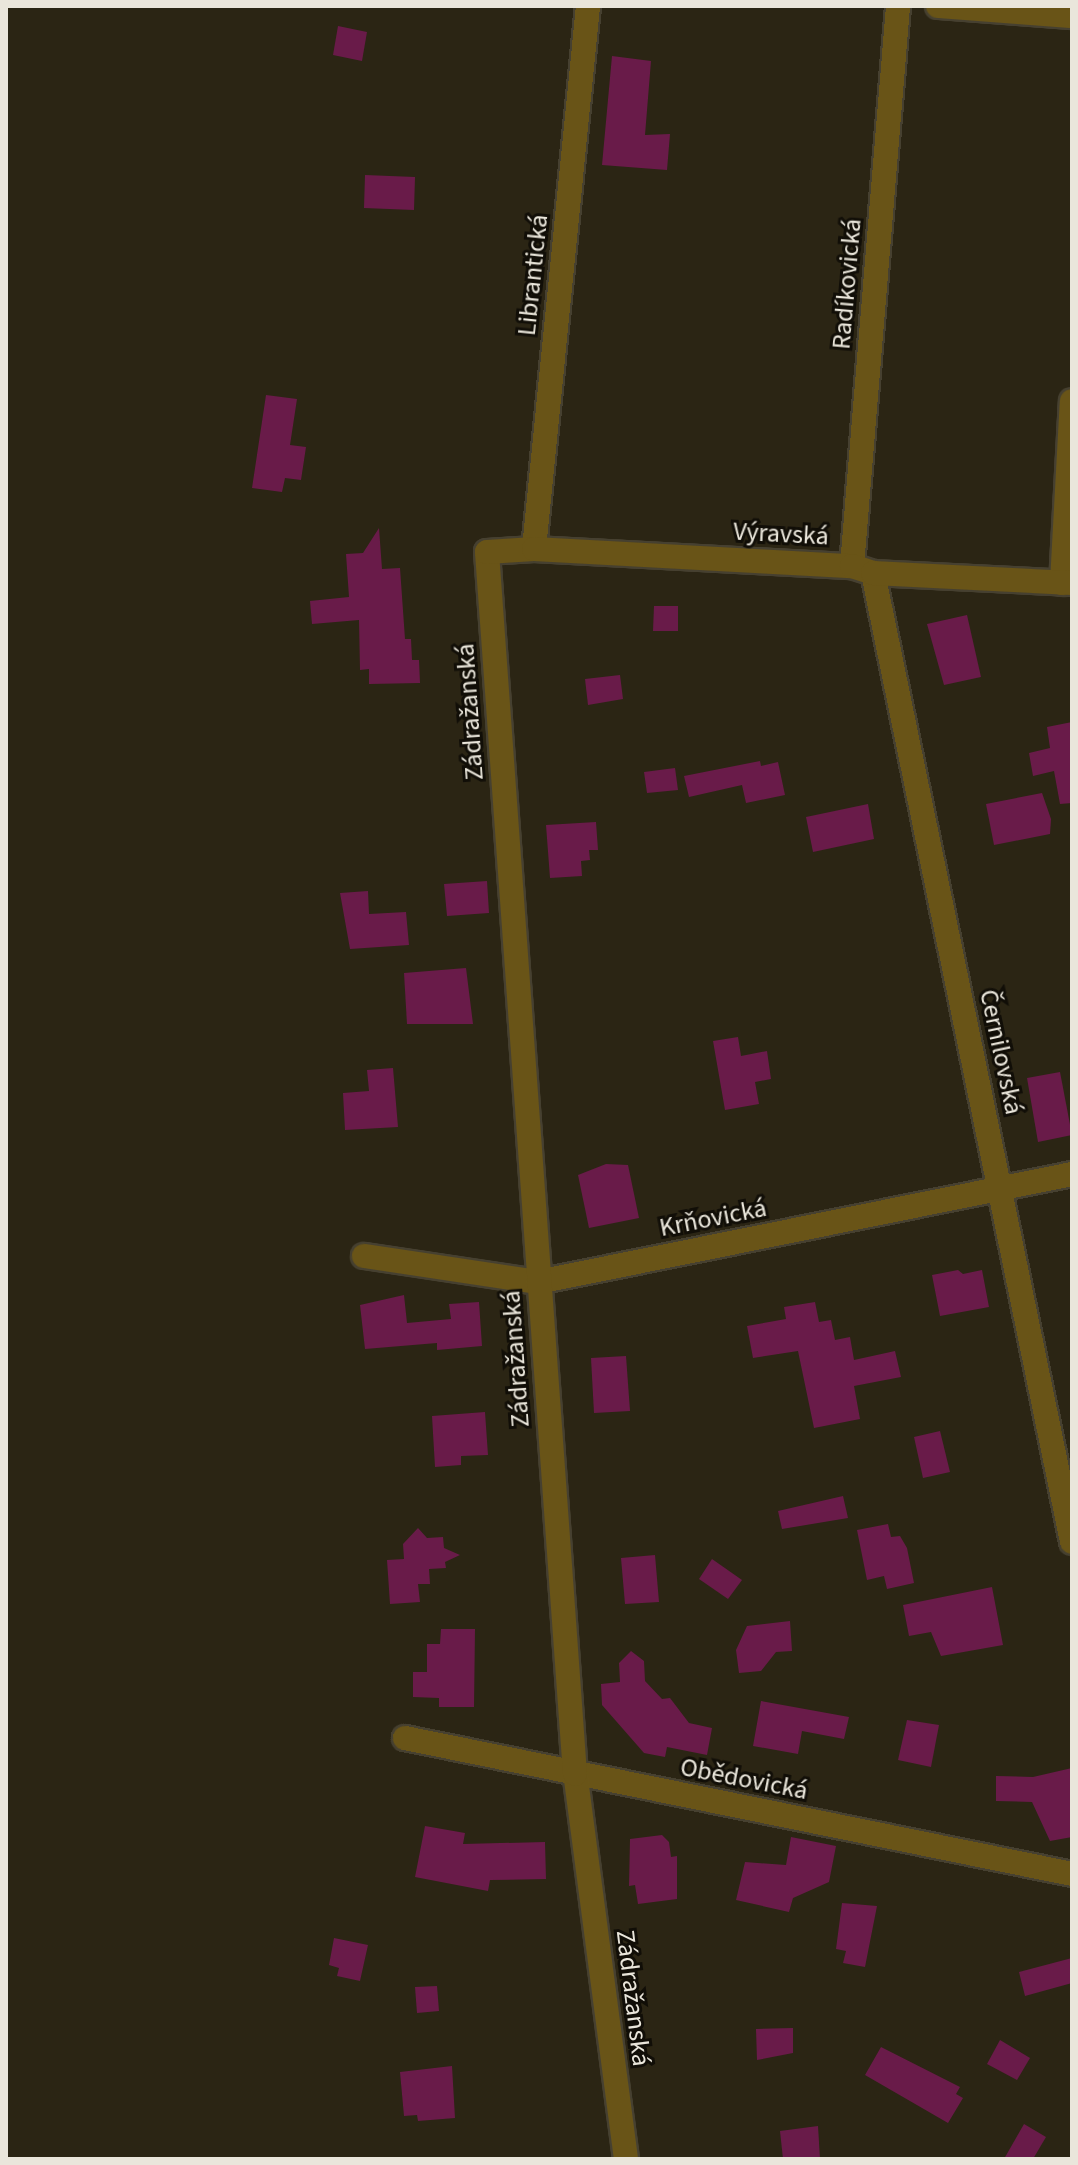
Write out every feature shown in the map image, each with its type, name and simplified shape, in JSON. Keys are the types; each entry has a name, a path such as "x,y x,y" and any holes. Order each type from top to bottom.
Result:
{"street":[{"name":"Librantická","path":"534,549 588,6"},
{"name":"Radíkovická","path":"862,570 898,6"},
{"path":"938,6 1072,16"},
{"path":"1067,583 1072,401"},
{"name":"Výravská","path":"487,552 534,549 1067,583"},
{"name":"Zádražanská","path":"487,552 575,1774 626,2159"},
{"name":"Černilovská","path":"862,570 1001,1188 1072,1542"},
{"name":"Krňovická","path":"364,1256 538,1282 1072,1174"},
{"name":"Obědovická","path":"405,1738 1072,1874"}],"building":[{"path":"338,26 367,32 362,61 333,55"},
{"path":"612,56 651,61 645,135 670,134 667,170 602,165"},
{"path":"365,175 415,177 414,210 364,208"},
{"path":"266,395 297,399 290,445 306,447 301,480 285,478 282,492 252,488"},
{"path":"379,528 382,569 400,568 405,639 411,639 412,660 419,660 420,683 369,684 369,669 360,670 359,620 312,624 310,601 349,597 346,554 363,553"},
{"path":"654,606 678,606 678,631 653,631"},
{"path":"967,615 981,677 944,685 927,624"},
{"path":"620,675 623,699 588,705 585,679"},
{"path":"1072,722 1072,803 1060,804 1054,771 1033,776 1029,753 1050,748 1047,727"},
{"path":"760,761 761,766 778,762 785,795 746,803 742,785 689,797 684,776"},
{"path":"675,768 678,790 647,793 644,772"},
{"path":"1042,793 1051,819 1050,834 994,845 986,804"},
{"path":"868,804 874,839 813,852 806,817"},
{"path":"596,822 598,850 589,850 590,860 581,861 582,876 550,878 546,825"},
{"path":"487,881 489,913 447,916 444,884"},
{"path":"368,891 369,914 406,912 409,945 350,949 340,893"},
{"path":"466,968 473,1024 407,1024 404,973"},
{"path":"738,1037 741,1056 767,1051 771,1079 755,1082 759,1104 725,1110 713,1041"},
{"path":"393,1068 398,1127 345,1130 343,1093 369,1091 367,1070"},
{"path":"1060,1072 1072,1135 1038,1142 1027,1078"},
{"path":"606,1164 628,1165 639,1218 589,1228 578,1175"},
{"path":"958,1270 963,1274 982,1270 989,1307 940,1316 932,1275"},
{"path":"404,1295 407,1323 451,1319 449,1304 479,1302 482,1346 437,1350 437,1343 365,1349 360,1305"},
{"path":"815,1302 819,1322 831,1320 835,1340 850,1337 854,1360 895,1351 901,1377 854,1386 860,1419 814,1428 798,1351 753,1358 747,1326 786,1319 784,1307"},
{"path":"626,1356 630,1411 594,1413 591,1358"},
{"path":"485,1412 488,1455 461,1456 461,1465 435,1467 432,1416"},
{"path":"940,1431 950,1472 923,1478 914,1437"},
{"path":"843,1496 848,1518 782,1529 778,1511"},
{"path":"888,1524 891,1537 900,1536 907,1548 914,1583 887,1589 884,1576 867,1580 857,1530"},
{"path":"418,1528 427,1538 443,1537 444,1548 460,1555 445,1562 446,1568 429,1569 430,1584 418,1584 420,1602 390,1604 387,1560 404,1559 403,1544"},
{"path":"655,1555 659,1602 625,1604 621,1558"},
{"path":"712,1559 742,1580 728,1599 699,1579"},
{"path":"992,1587 1003,1645 941,1656 931,1632 909,1636 903,1605"},
{"path":"790,1621 792,1651 776,1652 761,1671 739,1673 736,1650 747,1626"},
{"path":"441,1629 475,1629 474,1707 439,1707 439,1698 413,1697 413,1672 427,1672 427,1644 440,1644"},
{"path":"631,1651 644,1661 645,1681 662,1699 670,1698 689,1723 712,1728 707,1755 667,1747 665,1757 644,1753 602,1705 601,1684 620,1682 619,1663"},
{"path":"761,1701 849,1717 844,1739 802,1731 798,1754 753,1746"},
{"path":"907,1720 939,1725 931,1767 898,1760"},
{"path":"1072,1768 1072,1837 1050,1841 1032,1802 996,1801 996,1776 1033,1777"},
{"path":"425,1826 465,1833 463,1844 545,1842 546,1879 490,1880 488,1891 415,1877"},
{"path":"662,1835 669,1842 671,1857 677,1856 677,1899 638,1904 635,1885 629,1886 630,1839"},
{"path":"791,1837 836,1846 829,1882 793,1898 789,1912 736,1900 745,1862 786,1865"},
{"path":"842,1903 877,1906 865,1967 843,1963 846,1951 836,1949"},
{"path":"334,1938 368,1945 360,1981 337,1976 339,1968 329,1965"},
{"path":"1072,1958 1072,1983 1025,1996 1019,1972"},
{"path":"437,1986 439,2011 417,2013 415,1987"},
{"path":"793,2028 793,2053 757,2060 756,2029"},
{"path":"1000,2040 1030,2058 1017,2080 987,2064"},
{"path":"881,2047 960,2087 956,2094 963,2098 948,2123 865,2075"},
{"path":"452,2066 455,2118 418,2121 417,2115 404,2116 400,2072"},
{"path":"1024,2124 1046,2137 1033,2159 1004,2159"},
{"path":"818,2126 820,2159 783,2159 780,2131"}]}
